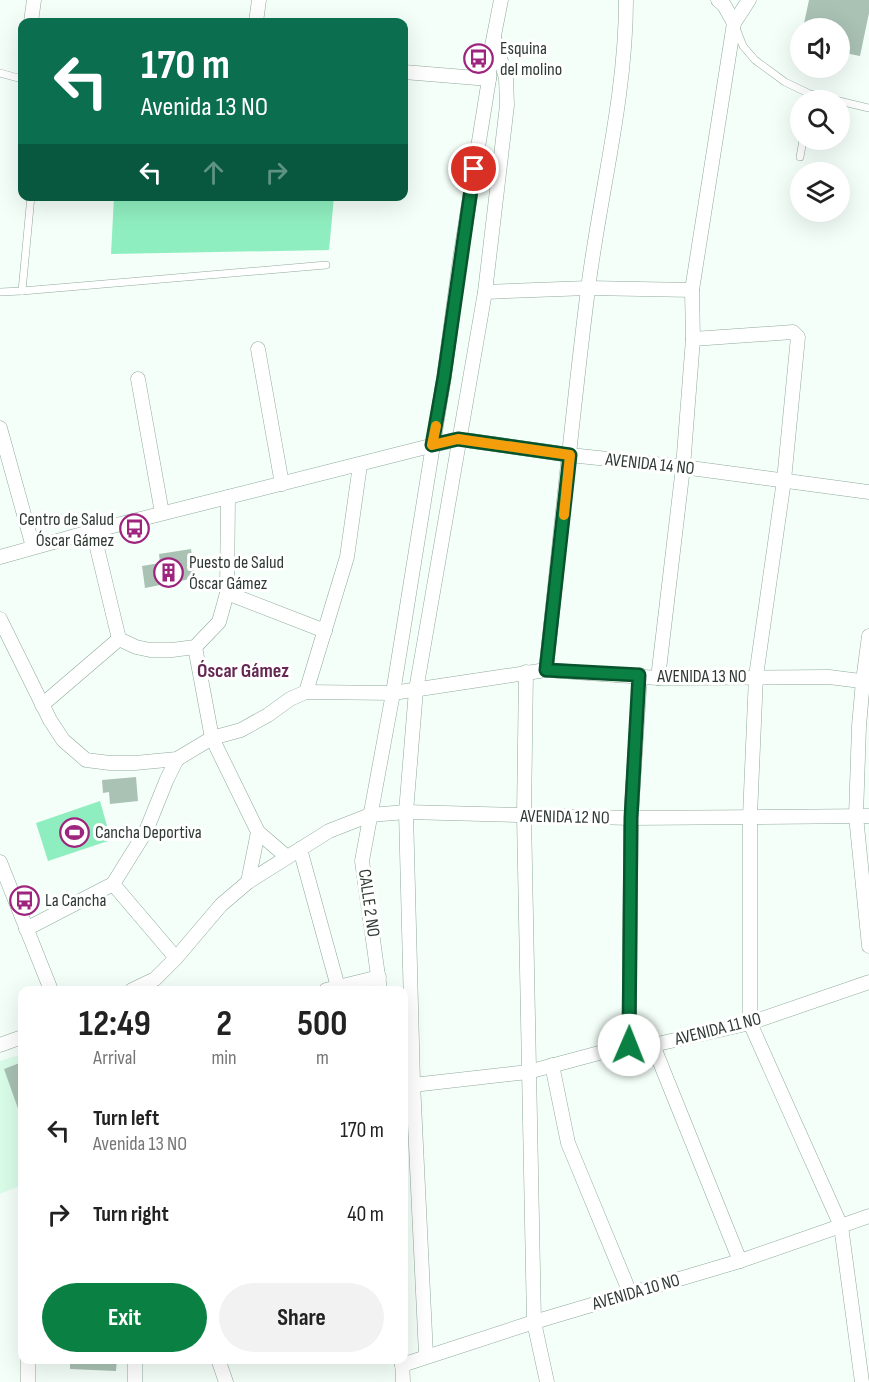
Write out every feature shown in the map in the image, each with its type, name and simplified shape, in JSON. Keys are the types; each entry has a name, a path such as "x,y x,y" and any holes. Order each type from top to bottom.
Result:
{"street":[{"path":"32,18 34,0"},
{"path":"257,18 259,0"},
{"name":"CALLE 2 NO","path":"380,983 362,861 384,751 489,79 489,61 501,0"},
{"path":"546,670 588,288 623,68 626,0"},
{"path":"718,0 724,5 734,23"},
{"path":"658,678 683,467 693,339 692,290 734,23 749,0"},
{"path":"407,986 406,812 416,690 485,292 507,105 506,78 494,38"},
{"path":"408,72 489,79"},
{"path":"485,292 588,288 692,290"},
{"path":"693,339 796,333 798,337 784,480 756,676 750,816 750,1023 841,1226 866,1382"},
{"path":"258,349 282,484"},
{"path":"138,379 162,513"},
{"path":"0,428 33,547"},
{"name":"AVENIDA 14 NO","path":"0,557 162,513 458,439 869,492"},
{"path":"0,619 42,705 63,740 86,760 135,763 177,759 212,738 241,730 290,699 306,692 347,557 360,465"},
{"path":"119,639 136,647 150,650 195,647 219,622 227,593 228,497"},
{"path":"93,531 119,639"},
{"path":"227,593 325,632"},
{"path":"869,636 863,816 869,946"},
{"path":"42,705 119,639"},
{"path":"195,647 212,738 258,832 287,857"},
{"name":"AVENIDA 13 NO","path":"306,692 393,693 546,670 658,678 829,677 866,682"},
{"path":"526,672 524,816 534,1322 547,1382"},
{"path":"629,1045 631,818 639,675"},
{"path":"26,928 113,884 146,831 177,759"},
{"name":"AVENIDA 12 NO","path":"140,986 155,979 221,905 248,882 329,831 370,815 406,812 631,818 863,816"},
{"path":"248,882 258,832"},
{"path":"300,849 331,986"},
{"path":"0,862 49,986"},
{"path":"113,884 176,958"},
{"name":"AVENIDA 11 NO","path":"408,1084 528,1072 629,1045 653,1045 750,1023 869,982"},
{"path":"356,986 380,983"},
{"path":"0,1045 18,1038"},
{"path":"653,1045 740,1261"},
{"path":"552,1065 568,1143 630,1293"},
{"path":"408,1084 426,1356"},
{"name":"AVENIDA 10 NO","path":"408,1360 740,1261 869,1216"},
{"path":"28,1364 28,1382"},
{"path":"135,1364 135,1382"},
{"path":"220,1364 226,1382"},
{"path":"402,1364 403,1382"}],"lane":[{"path":"734,23 743,46 755,60 798,90"},
{"path":"0,73 18,79"},
{"path":"850,104 869,108"},
{"path":"800,157 801,150"},
{"path":"22,291 31,201"},
{"path":"0,292 326,265"}],"shaded area":[{"path":"18,1055 18,1187 0,1194 0,1061"}],"green space":[{"path":"114,201 334,201 329,250 111,254"},
{"name":"Cancha Deportiva","path":"100,801 111,840 48,861 36,823"}],"building":[{"path":"809,0 869,0 869,13 860,56 850,54 850,18 805,18"},
{"name":"Puesto de Salud Óscar Gámez","path":"191,549 195,578 145,588 142,566 160,563 159,554"},
{"path":"136,777 138,801 110,804 109,792 103,793 102,780"},
{"path":"18,1064 18,1109 4,1069"},
{"path":"70,1364 117,1364 116,1371 70,1369"}],"slow traffic":[{"path":"436,426 432,445 458,439 570,455 564,515"}],"place":[{"name":"Esquina del molino","path":"479,58"},
{"name":"Centro de Salud Óscar Gámez","path":"135,529"},
{"name":"Puesto de Salud Óscar Gámez","path":"168,572"},
{"name":"Cancha Deportiva","path":"74,832"},
{"name":"La Cancha","path":"24,900"}],"district":[{"name":"Óscar Gámez","path":"243,671"}],"route":[{"path":"474,169 432,445 458,439 570,455 546,670 639,675 631,818 629,1045"}]}
